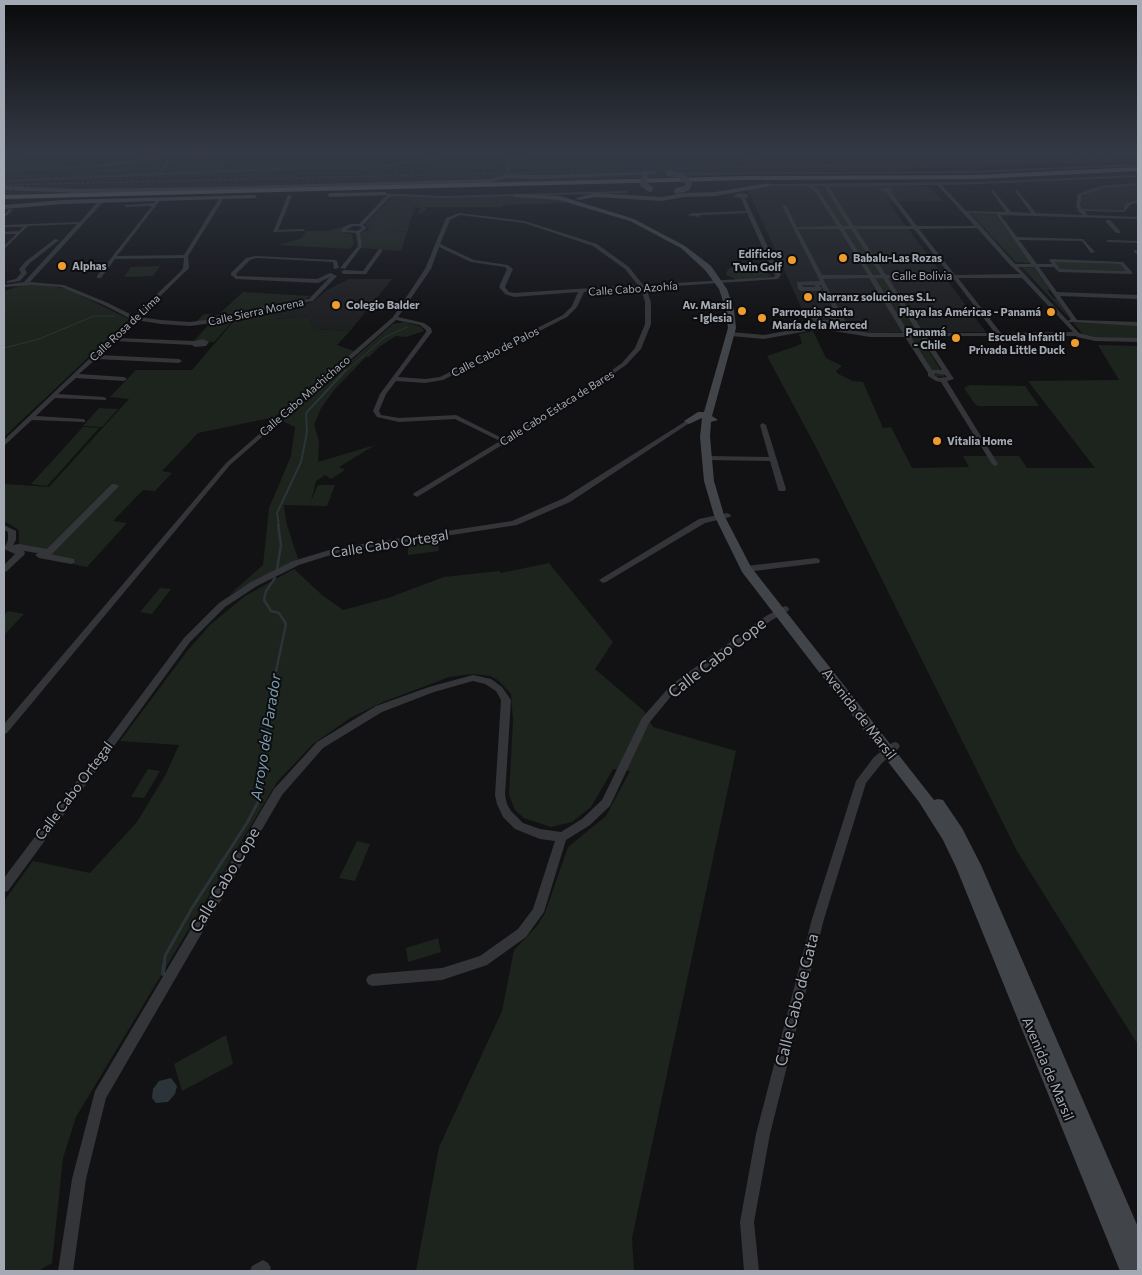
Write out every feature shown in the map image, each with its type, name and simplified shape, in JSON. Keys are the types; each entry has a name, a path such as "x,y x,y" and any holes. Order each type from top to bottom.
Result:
{"street":[{"path":"4,217 11,210"},
{"path":"25,284 92,210"},
{"path":"99,277 152,210"},
{"name":"Calle Rosa de Lima","path":"4,443 186,268 186,256 215,210"},
{"path":"284,210 275,231 303,230"},
{"path":"358,225 372,210"},
{"path":"358,225 365,228 356,233 344,229 358,225 375,210"},
{"name":"Avenida de Marsil","path":"604,210 632,220 683,247 723,283 734,334 704,416 709,458 709,481 723,515 750,568 957,833 973,865 1138,1252"},
{"path":"786,210 837,318 848,332"},
{"path":"829,210 933,378 944,381 951,379 841,210"},
{"path":"901,210 1000,335"},
{"path":"963,210 1084,340 1096,342 1138,341"},
{"path":"1007,210 1010,214"},
{"path":"1032,210 1036,214"},
{"path":"1080,210 1125,210"},
{"path":"1080,210 1086,216"},
{"path":"696,214 750,212"},
{"name":"Calle Cabo Azohía","path":"438,245 474,261 506,266 510,269 511,273 502,288 507,293 523,296 723,283 778,277 750,212"},
{"path":"965,212 999,216 1138,218"},
{"path":"999,216 1036,214 1055,217 1138,222"},
{"name":"Calle Cabo Machichaco","path":"4,730 228,464 396,318 428,269 446,222 453,216 475,215 517,220 555,230 595,245 628,268 644,288"},
{"path":"999,216 1076,322"},
{"path":"1108,221 1118,232"},
{"path":"4,226 79,224"},
{"path":"4,248 27,225"},
{"path":"796,228 978,227"},
{"path":"4,233 20,232"},
{"path":"340,269 356,246 356,233"},
{"path":"4,282 18,280 24,273 22,269 37,253 48,249 58,240 67,237"},
{"path":"1015,238 1082,240 1093,252"},
{"path":"1109,241 1138,242"},
{"path":"332,276 318,281 236,277 233,274 248,259 256,257 334,261 340,269 364,273 381,250"},
{"path":"115,258 186,256"},
{"path":"1013,265 1056,266 1059,270 1130,273 1121,263 1051,260 1056,266"},
{"name":"Calle Sierra Morena","path":"4,286 51,284 71,288 106,304 122,314 135,318 190,324 220,320 268,307 311,300 332,276 332,270 340,269"},
{"name":"Calle Bolivia","path":"821,283 870,276 1024,276"},
{"name":"Calle Cabo Estaca de Bares","path":"417,494 577,397 624,364 638,349 648,324 648,302 644,288"},
{"name":"Calle Cabo de Palos","path":"395,378 425,382 441,379 565,316 574,307 581,292"},
{"path":"1056,294 1138,297"},
{"path":"396,318 422,324 429,329 429,332 383,394 376,411 379,416 399,420 456,417 504,441"},
{"path":"1065,321 1138,324"},
{"path":"904,330 911,326 918,329"},
{"path":"734,334 775,336 808,329 827,328 870,335 918,329 1000,335 1077,334"},
{"path":"112,339 195,343"},
{"path":"94,357 179,362"},
{"path":"931,373 941,371 947,373"},
{"path":"74,376 124,379"},
{"path":"944,381 995,464"},
{"path":"53,396 104,399"},
{"name":"Calle Cabo Ortegal","path":"4,887 187,640 222,605 254,584 296,564 339,550 486,529 517,522 568,500 704,416"},
{"path":"30,418 83,421"},
{"path":"763,425 782,489"},
{"path":"709,458 772,459"},
{"path":"7,548 19,547 48,552 115,486"},
{"path":"604,580 702,521 723,515"},
{"path":"4,527 12,532 12,540 7,548"},
{"path":"7,548 21,553 71,560"},
{"path":"4,569 21,553"},
{"path":"750,568 816,560"},
{"name":"Calle Cabo Cope","path":"65,1271 79,1179 100,1096 278,792 320,746 379,709 432,689 474,678 488,681 500,689 506,700 500,794 502,804 507,814 519,826 540,834 562,837 586,822 606,803 645,721 674,687 782,611"},
{"name":"Avenida de Marsil","path":"891,749 948,835 963,866 1130,1271"},
{"name":"Calle Cabo de Gata","path":"750,1271 747,1222 763,1134 818,918 861,781 891,749"},
{"path":"372,980 442,974 483,961 522,933 538,912 562,837"}],"shaded area":[{"path":"380,210 414,210 407,232 369,229 365,224"},
{"path":"420,210 426,210 422,213 417,213"},
{"path":"757,210 894,210 986,332 870,333 810,327"},
{"path":"832,210 840,210 945,377 935,376"},
{"path":"971,214 996,215 1031,263 1016,262"},
{"path":"378,221 398,222 391,231 407,232 401,251 360,248 362,245 359,233 370,229"},
{"path":"341,227 344,233 352,234 354,244 350,249 278,245 302,238 306,231 327,231"},
{"path":"1054,261 1120,264 1127,271 1060,269"},
{"path":"160,266 153,276 124,277 131,267"},
{"path":"748,266 771,275 765,279 738,280 726,275 728,269"},
{"path":"1022,267 1034,268 1050,290 1047,290 1053,298 1057,299 1071,320"},
{"name":"Colegio Balder","path":"349,279 392,279 350,331 317,329 311,324 308,316 276,319 274,313 297,308 314,301 327,290"},
{"path":"23,285 46,285 67,289 129,319 4,437 4,291"},
{"path":"243,292 311,296 304,300 271,304 221,318 196,322 204,314 218,315"},
{"path":"274,313 277,319 309,316 311,324 317,329 350,331 337,345 354,351 275,417 198,433 162,471 172,473 155,491 143,490 113,521 127,523 87,567 72,564 76,560 17,550 19,547 19,530 4,521 4,484 49,487 129,399 110,397 136,370 192,370 234,321"},
{"path":"227,320 233,321 214,342 194,341 210,323"},
{"path":"405,322 421,327 424,331 406,337 396,336 379,347 369,357 366,357 335,389 321,408 314,425 319,441 318,462 375,445 339,467 345,470 331,479 325,475 316,481 311,501 318,485 335,485 327,506 284,505 286,522 298,559 229,595 263,565 269,508 291,456 295,427 282,421 393,324"},
{"path":"1073,323 1138,325 1138,339 1095,337 1083,334"},
{"path":"813,331 826,358 842,366 836,371 838,374 853,381 863,382 883,428 891,427 912,468 969,467 963,456 1019,456 1027,468 1095,468 1028,381 1119,380 1098,345 1138,346 1138,1045 1017,851 818,451 767,356 797,346 802,343 799,334"},
{"path":"970,385 1025,386 1039,406 978,406 964,388"},
{"path":"99,408 118,409 102,427 83,426"},
{"path":"83,427 99,428 47,486 31,484"},
{"path":"438,541 439,551 408,555 408,545"},
{"path":"549,563 613,642 595,669 644,711 653,727 736,751 632,1238 634,1271 416,1271 439,1147 502,1011 514,950 537,926 545,913 568,847 606,816 630,771 613,769 591,807 572,822 551,827 524,818 515,810 509,795 513,720 511,694 498,680 490,676 473,674 449,677 383,702 350,718 313,744 277,782 76,1117 63,1158 52,1263 38,1271 4,1271 4,901 33,861 90,873 137,822 166,774 179,745 120,741 188,650 210,625 245,596 294,569 322,595 343,610 388,598 444,577 499,571 501,573"},
{"path":"160,588 171,589 152,614 140,612"},
{"path":"8,611 24,614 4,635 4,615"},
{"path":"148,769 160,771 144,798 131,797"},
{"path":"357,841 370,844 355,881 339,878"},
{"path":"438,938 441,952 408,962 406,948"},
{"path":"226,1035 233,1064 182,1091 174,1064"},
{"path":"171,1078 177,1086 175,1094 168,1102 156,1103 152,1098 153,1089 159,1081"}],"waterway":[{"path":"4,348 39,339 94,316 114,316"},
{"name":"Arroyo del Parador","path":"345,372 385,337 407,327"},
{"name":"Arroyo del Parador","path":"279,526 277,513 301,462 307,432 306,413 346,370"},
{"name":"Arroyo del Parador","path":"277,569 281,545 278,525"},
{"name":"Arroyo del Parador","path":"269,721 275,676 286,624 279,613 271,611 264,600 266,591 275,578"},
{"name":"Arroyo del Parador","path":"164,967 165,956 192,908 247,823 259,800 269,720"},
{"name":"Arroyo del Parador","path":"163,974 164,965"}],"place":[{"name":"Babalu-Las Rozas","path":"843,258"},
{"name":"Edificios Twin Golf","path":"792,260"},
{"name":"Alphas","path":"62,266"},
{"name":"Narranz soluciones S.L.","path":"808,297"},
{"name":"Colegio Balder","path":"336,305"},
{"name":"Av. Marsil - Iglesia","path":"742,311"},
{"name":"Playa las Américas - Panamá","path":"1051,312"},
{"name":"Parroquia Santa María de la Merced","path":"762,318"},
{"name":"Panamá - Chile","path":"956,338"},
{"name":"Escuela Infantil Privada Little Duck","path":"1075,343"},
{"name":"Vitalia Home","path":"937,441"}]}
